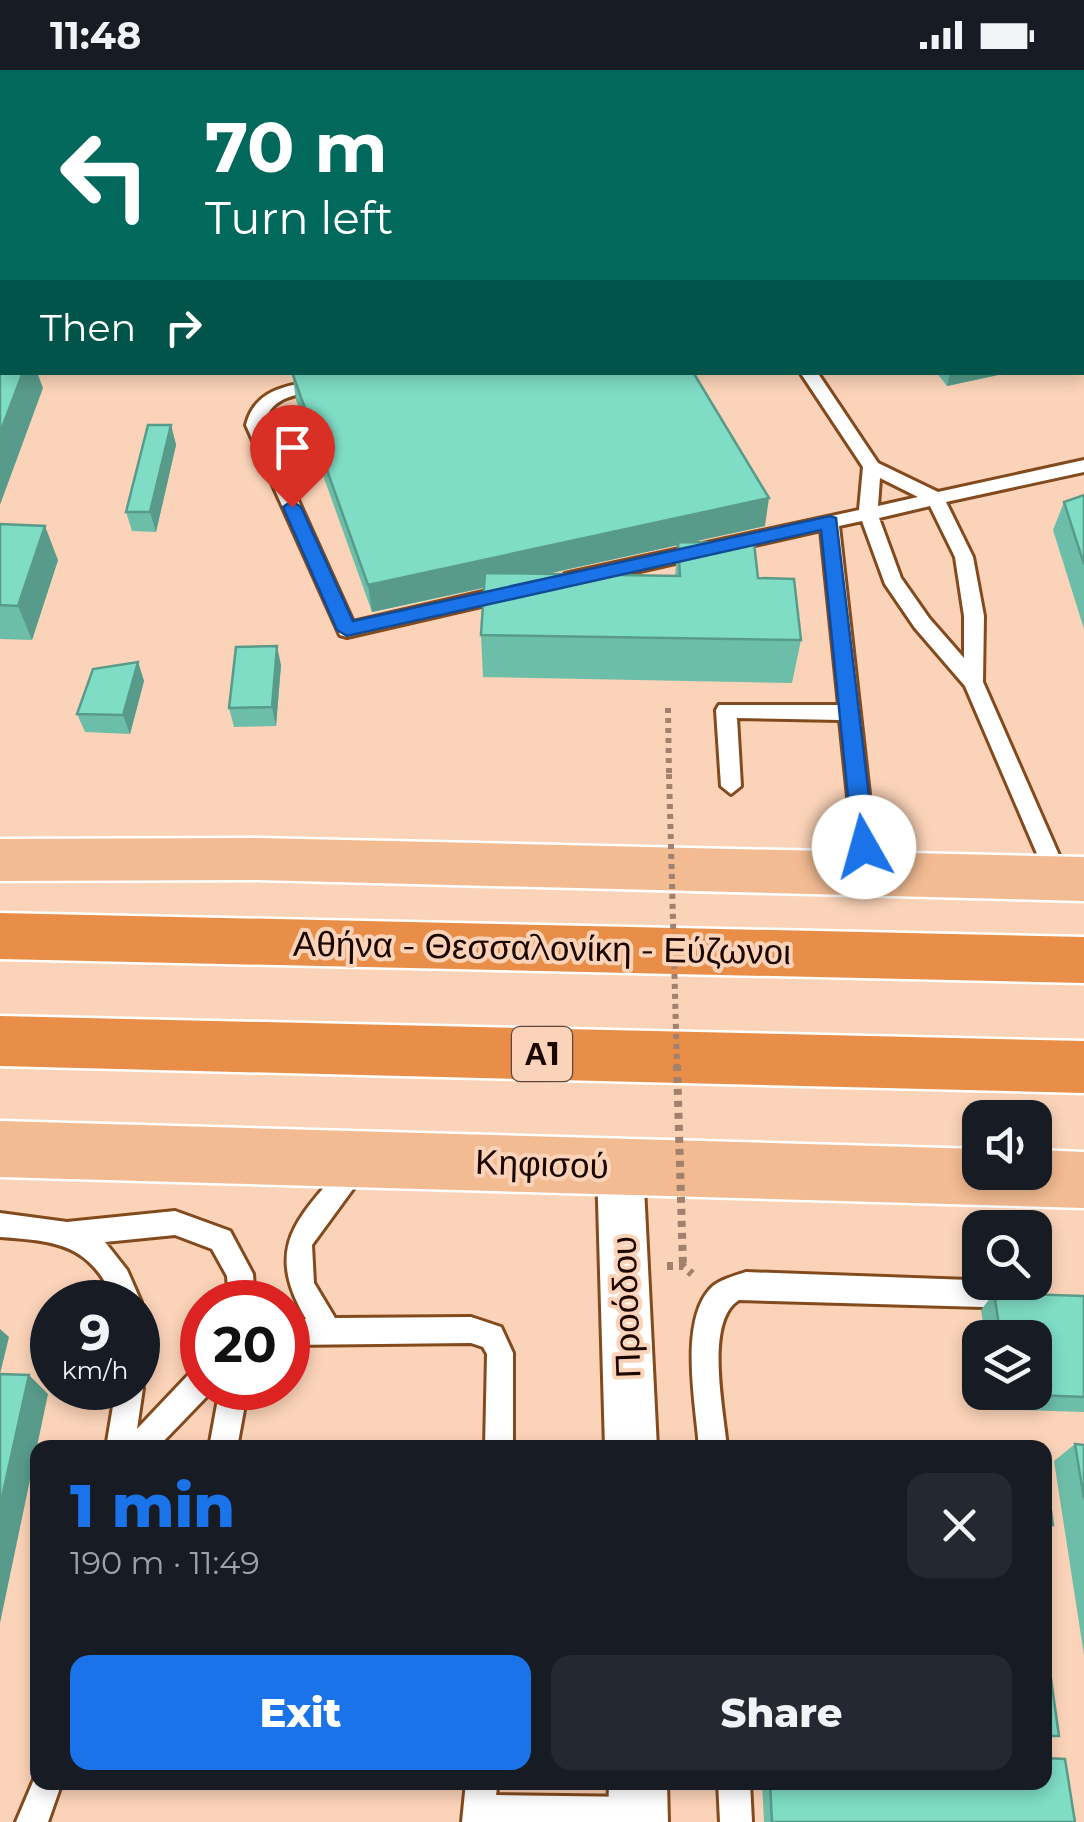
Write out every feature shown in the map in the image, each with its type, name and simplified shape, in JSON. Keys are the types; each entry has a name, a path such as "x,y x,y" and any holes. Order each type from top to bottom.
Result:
{"highway":[{"name":"Αθήνα - Θεσσαλονίκη - Εύζωνοι","path":"0,936 1084,960"},
{"name":"Α1","path":"0,1041 1084,1067"}],"main road":[{"path":"0,860 256,860 1071,879"},
{"name":"Κηφισού","path":"0,1150 1084,1180"}],"street":[{"name":"Προόδου","path":"620,1166 630,1440"}],"lane":[{"path":"810,375 872,467 935,498 964,557 974,616 973,682"},
{"path":"348,380 278,394 256,412 255,425 347,630 1084,466"},
{"path":"872,467 868,513 892,579 922,623 973,682 1071,879"},
{"path":"830,522 867,874"},
{"path":"730,786 726,710 848,713"},
{"path":"328,1332 301,1286 299,1241 362,1160"},
{"path":"0,1225 71,1232 175,1224 221,1240 240,1280"},
{"path":"71,1232 105,1257 120,1280"},
{"path":"713,1440 706,1327 718,1299 730,1290 746,1286 962,1293"},
{"path":"310,1332 470,1330 492,1336 500,1353 498,1440"},
{"path":"145,1440 180,1404"},
{"path":"121,1440 126,1410"},
{"path":"224,1440 230,1410"},
{"path":"32,1822 45,1790"},
{"path":"734,1790 736,1822"},
{"path":"480,1805 638,1806"}],"path":[{"path":"668,708 683,1266"}],"building":[{"path":"0,375 22,375 0,433"},
{"path":"293,375 695,375 769,498 368,585"},
{"path":"148,425 171,425 150,512 126,512"},
{"path":"1084,495 1084,564 1064,502"},
{"path":"0,524 45,526 18,606 0,605"},
{"path":"678,542 754,543 758,578 794,579 801,640 481,635 485,573 680,576"},
{"path":"277,646 272,707 229,708 236,647"},
{"path":"138,662 123,715 77,714 93,669"},
{"path":"1084,1296 1084,1397 1052,1396 1052,1320 998,1320 995,1300"},
{"path":"0,1374 29,1375 0,1506"},
{"path":"1075,1444 1084,1445 1084,1499"},
{"path":"1052,1686 1059,1736 1052,1736"},
{"path":"1052,1758 1065,1759 1075,1822 772,1822 770,1790 1052,1790"}],"route":[{"path":"292,507 347,630 830,522 864,847"}]}
